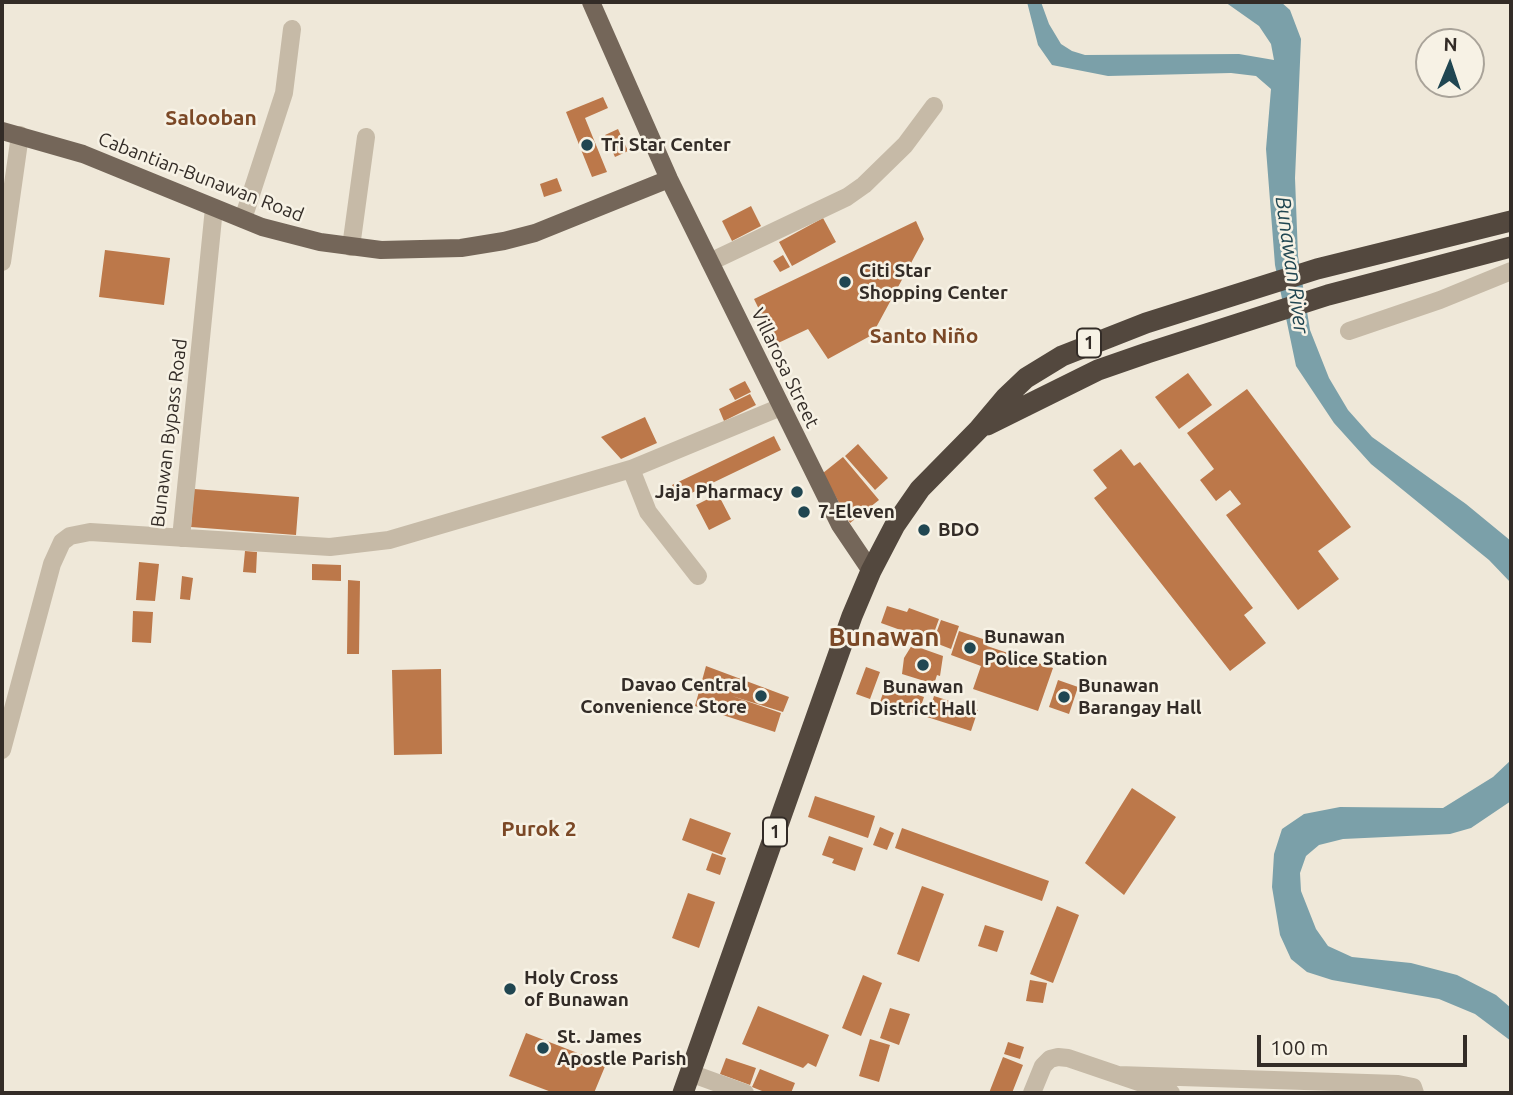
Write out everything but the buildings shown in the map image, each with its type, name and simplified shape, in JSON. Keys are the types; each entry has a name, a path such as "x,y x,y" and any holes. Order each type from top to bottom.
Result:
{"highway":[{"path":"1507,222 1510,248"},
{"name":"1","path":"686,1083 852,616 871,571 895,525 920,489 979,429 1006,397 1026,378 1062,356 1111,335 1317,269 1507,222"},
{"name":"1","path":"979,429 1098,370 1328,295 1510,248"}],"main road":[{"name":"Villarosa Street","path":"591,2 669,179 840,525 871,571"},
{"name":"Cabantian-Bunawan Road","path":"2,131 139,175 214,208 291,236 351,247 418,251 504,241 535,233 669,179"}],"street":[{"path":"243,219 284,93 292,29"},
{"path":"710,262 856,191 884,168 934,106"},
{"path":"2,262 20,135"},
{"path":"351,247 366,137"},
{"name":"Bunawan Bypass Road","path":"2,750 52,564 62,542 70,536 90,532 181,538 214,208"},
{"path":"1349,331 1440,300 1511,271"},
{"path":"181,538 330,547 389,540 631,469 782,407"},
{"path":"631,469 648,512 698,576"},
{"path":"1032,1093 1043,1066 1058,1057 1171,1093"},
{"path":"1118,1075 1398,1084 1413,1087 1415,1093"},
{"path":"686,1083 746,1093"}],"water":[{"name":"Bunawan River","path":"1027,2 1041,2 1049,24 1061,44 1085,55 1239,54 1274,60 1271,44 1259,26 1225,2 1281,2 1290,10 1301,39 1295,178 1298,256 1310,330 1329,378 1348,410 1372,437 1466,504 1511,541 1511,583 1489,560 1371,464 1334,423 1296,366 1275,265 1266,149 1271,89 1256,76 1231,73 1108,76 1052,65 1038,45"},
{"path":"1511,760 1511,801 1471,828 1450,834 1343,839 1319,845 1306,856 1300,873 1301,891 1316,929 1328,946 1352,957 1411,963 1457,975 1496,995 1511,1008 1511,1041 1475,1014 1439,999 1332,980 1307,972 1291,959 1280,935 1272,887 1274,854 1282,829 1304,814 1340,807 1443,808 1493,777"}],"place":[{"name":"Tri Star Center","path":"587,145"},
{"name":"Citi Star Shopping Center","path":"845,282"},
{"name":"Jaja Pharmacy","path":"797,492"},
{"name":"7-Eleven","path":"804,512"},
{"name":"BDO","path":"924,530"},
{"name":"Bunawan Police Station","path":"970,648"},
{"name":"Bunawan District Hall","path":"923,665"},
{"name":"Davao Central Convenience Store","path":"761,696"},
{"name":"Bunawan Barangay Hall","path":"1064,697"},
{"name":"Holy Cross of Bunawan","path":"510,989"},
{"name":"St. James Apostle Parish","path":"543,1048"}],"district":[{"name":"Salooban","path":"211,118"},
{"name":"Santo Niño","path":"924,336"},
{"name":"Bunawan","path":"884,637"},
{"name":"Purok 2","path":"539,829"}]}
